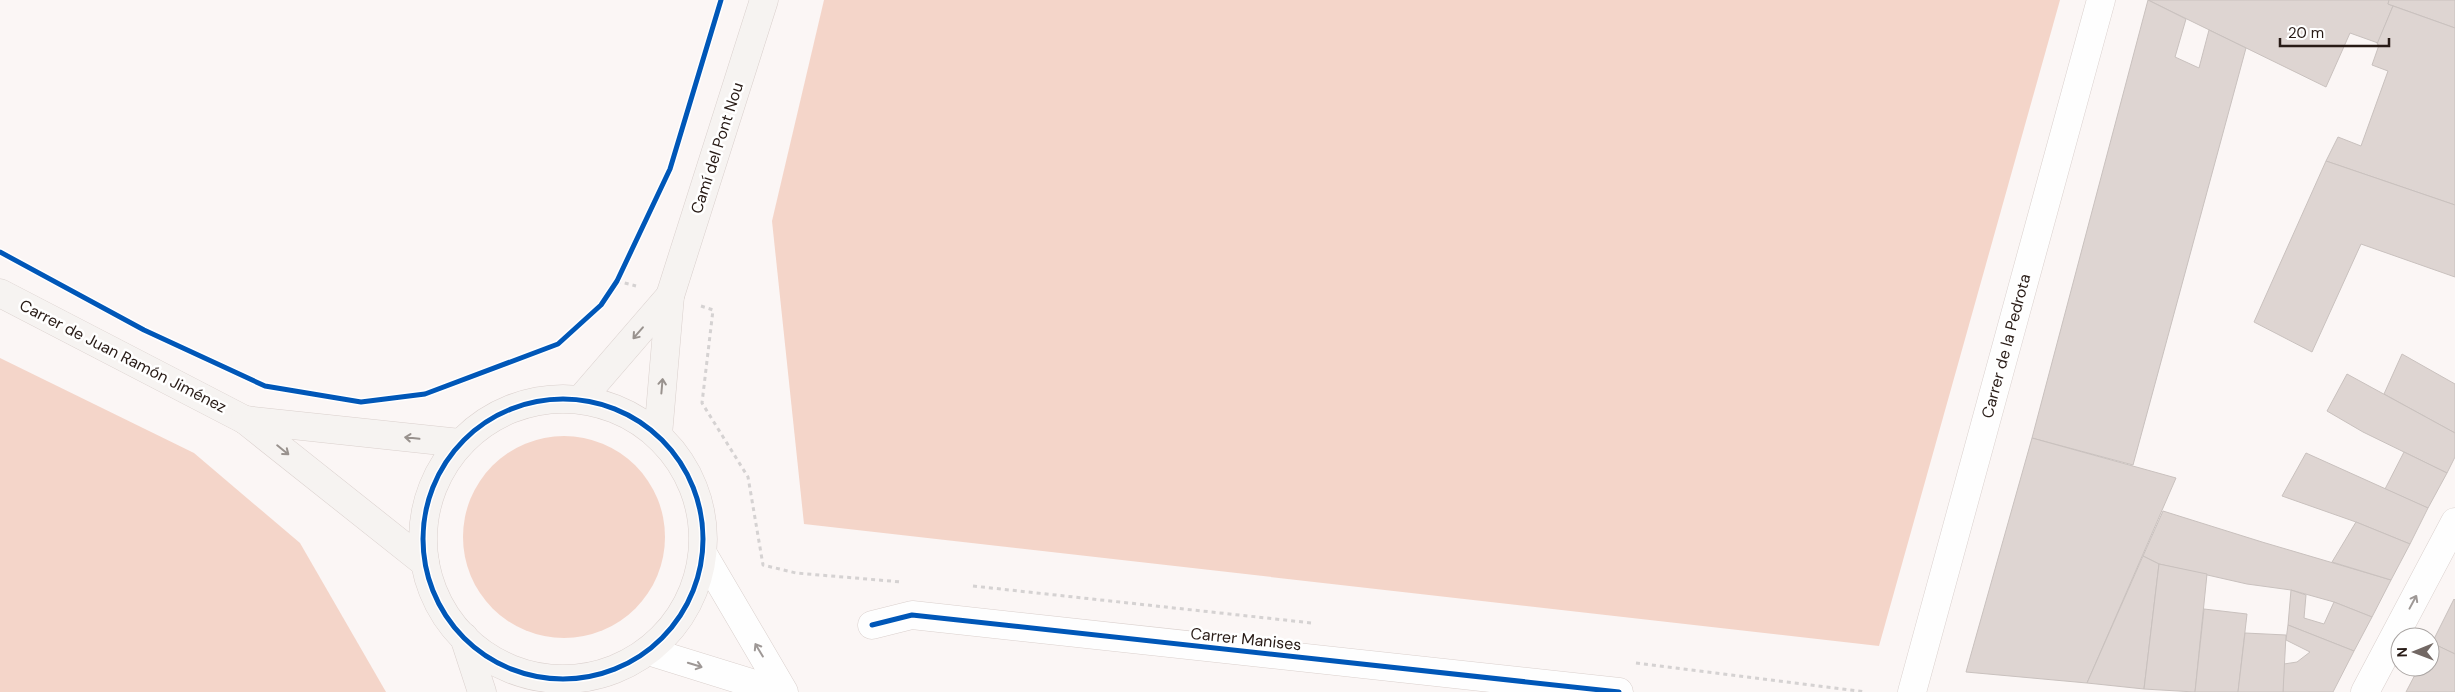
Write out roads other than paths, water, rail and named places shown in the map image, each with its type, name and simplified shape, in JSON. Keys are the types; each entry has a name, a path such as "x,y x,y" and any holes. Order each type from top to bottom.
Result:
{"street":[{"name":"Camí del Pont Nou","path":"658,435 670,296 764,0"},
{"name":"Carrer de la Pedrota","path":"1912,692 2101,0"},
{"name":"Carrer de Juan Ramón Jiménez","path":"0,293 245,420 425,563"},
{"name":"Camí del Pont Nou","path":"581,399 670,296"},
{"path":"548,399 581,399 622,411 658,435 680,460 694,489 702,521 703,554 696,582 685,608 668,631 648,651 582,685 519,672 489,658 464,637 439,603 425,563 423,530 429,499 442,469 460,443 486,422 515,406 548,399"},
{"name":"Carrer de Juan Ramón Jiménez","path":"245,420 460,443"},
{"path":"2365,692 2455,522"},
{"path":"703,554 784,692"},
{"name":"Carrer Manises","path":"872,625 912,615 1619,692"},
{"path":"464,637 482,692"},
{"path":"648,651 780,692"}]}
